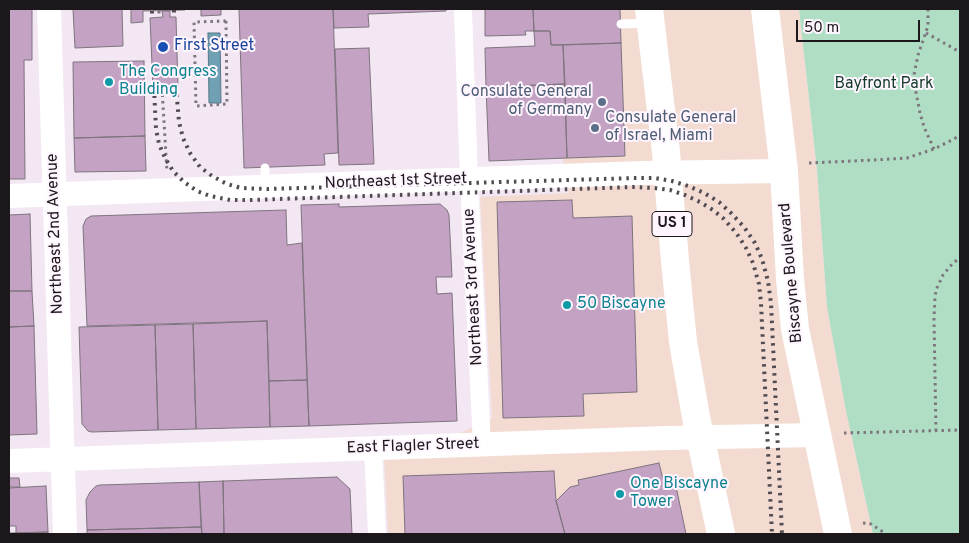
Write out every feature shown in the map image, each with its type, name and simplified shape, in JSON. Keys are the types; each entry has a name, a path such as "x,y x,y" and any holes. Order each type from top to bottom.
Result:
{"main road":[{"name":"Northeast 2nd Avenue","path":"49,9 65,534"},
{"name":"Biscayne Boulevard","path":"765,9 796,167 792,307 800,356 838,534"},
{"name":"US 1","path":"649,16 668,172 675,261 688,375 721,534"},
{"name":"Northeast 1st Street","path":"9,196 265,177 469,179 796,167"},
{"name":"East Flagler Street","path":"9,461 817,435"}],"street":[{"name":"Northeast 3rd Avenue","path":"463,9 482,445"},
{"path":"373,448 377,534"}],"lane":[{"path":"621,24 649,16"}],"path":[{"path":"928,9 928,26 918,55 914,87 924,126 934,149"},
{"path":"159,11 159,17"},
{"path":"226,21 227,104 196,106 194,22 226,21"},
{"path":"926,33 960,52"},
{"path":"162,88 167,175"},
{"path":"796,167 907,158 934,149 960,135"},
{"path":"936,431 935,297 943,275 960,258"},
{"path":"844,433 960,430"},
{"path":"864,523 871,524 886,534"}],"shaded area":[{"path":"535,9 799,9 817,170 827,307 846,411 873,534 388,534 383,439 452,437 492,418 480,197 569,193"}],"green space":[{"name":"Bayfront Park","path":"799,9 960,9 960,534 873,534 846,411 827,307 817,170"}],"water":[{"path":"208,33 220,33 221,103 209,103"}],"building":[{"path":"9,9 32,9 32,60 24,60 25,179 9,179"},
{"path":"73,9 122,9 123,46 75,48"},
{"path":"131,9 185,10 143,11 143,22 131,23"},
{"path":"201,9 221,9 221,15 201,16"},
{"path":"239,9 333,9 338,153 324,154 325,165 244,168"},
{"path":"333,9 446,9 446,11 368,14 369,27 334,28"},
{"path":"485,9 533,9 534,31 525,31 526,35 485,36"},
{"path":"533,9 620,9 621,43 551,45 550,31 534,31"},
{"path":"162,11 170,11 170,17 176,17 178,87 153,88 150,18 163,17"},
{"path":"534,31 550,31 551,45 563,45 565,84 486,87 485,48 535,46"},
{"path":"621,43 625,156 567,158 563,45"},
{"path":"369,48 374,164 339,165 335,49"},
{"name":"The Congress Building","path":"144,61 145,136 74,138 73,62"},
{"path":"565,84 567,158 489,161 486,87"},
{"path":"145,136 146,171 75,172 74,138"},
{"name":"50 Biscayne","path":"572,200 573,218 632,216 637,392 583,394 584,416 503,418 497,202"},
{"path":"339,204 339,207 440,204 447,210 449,215 452,277 436,277 437,294 452,293 457,421 309,426 301,205"},
{"path":"286,210 287,245 302,243 307,380 269,381 267,321 87,326 83,226 86,219 91,216"},
{"path":"30,214 32,291 9,291 9,215"},
{"path":"9,291 32,291 34,326 9,327"},
{"path":"267,321 270,427 196,429 193,324"},
{"path":"193,324 196,429 158,430 155,325"},
{"path":"155,325 158,430 88,431 82,424 79,327"},
{"path":"34,326 37,434 9,435 9,327"},
{"path":"307,380 309,426 270,427 269,381"},
{"name":"One Biscayne Tower","path":"659,463 663,479 674,477 686,534 565,534 556,501 570,487 579,485 578,480"},
{"path":"554,471 556,501 565,534 405,534 403,476"},
{"path":"337,477 350,489 352,534 224,534 223,481"},
{"path":"9,478 19,478 20,487 9,487"},
{"path":"223,481 224,534 202,534 199,482"},
{"path":"199,482 201,527 87,530 86,500 96,486"},
{"path":"46,486 48,532 16,533 16,526 9,526 9,488"},
{"path":"201,527 202,534 87,534 87,530"},
{"path":"48,532 48,534 9,534 9,533"}],"railway":[{"path":"174,10 174,17"},
{"path":"152,11 152,18"},
{"path":"176,87 179,122 183,138 190,153 200,167 212,176 227,184 241,188 268,189 655,178 688,186 719,202 744,227 755,243 768,281 771,303 782,534"},
{"path":"154,88 156,129 159,144 165,158 173,171 184,182 197,191 210,196 230,200 249,200 635,187 670,190 685,195 713,210 724,219 746,248 759,284 772,534"}],"place":[{"name":"First Street","path":"163,47"},
{"name":"The Congress Building","path":"109,82"},
{"name":"Consulate General of Germany","path":"602,102"},
{"name":"Consulate General of Israel, Miami","path":"595,128"},
{"name":"50 Biscayne","path":"567,305"},
{"name":"One Biscayne Tower","path":"620,494"}]}
